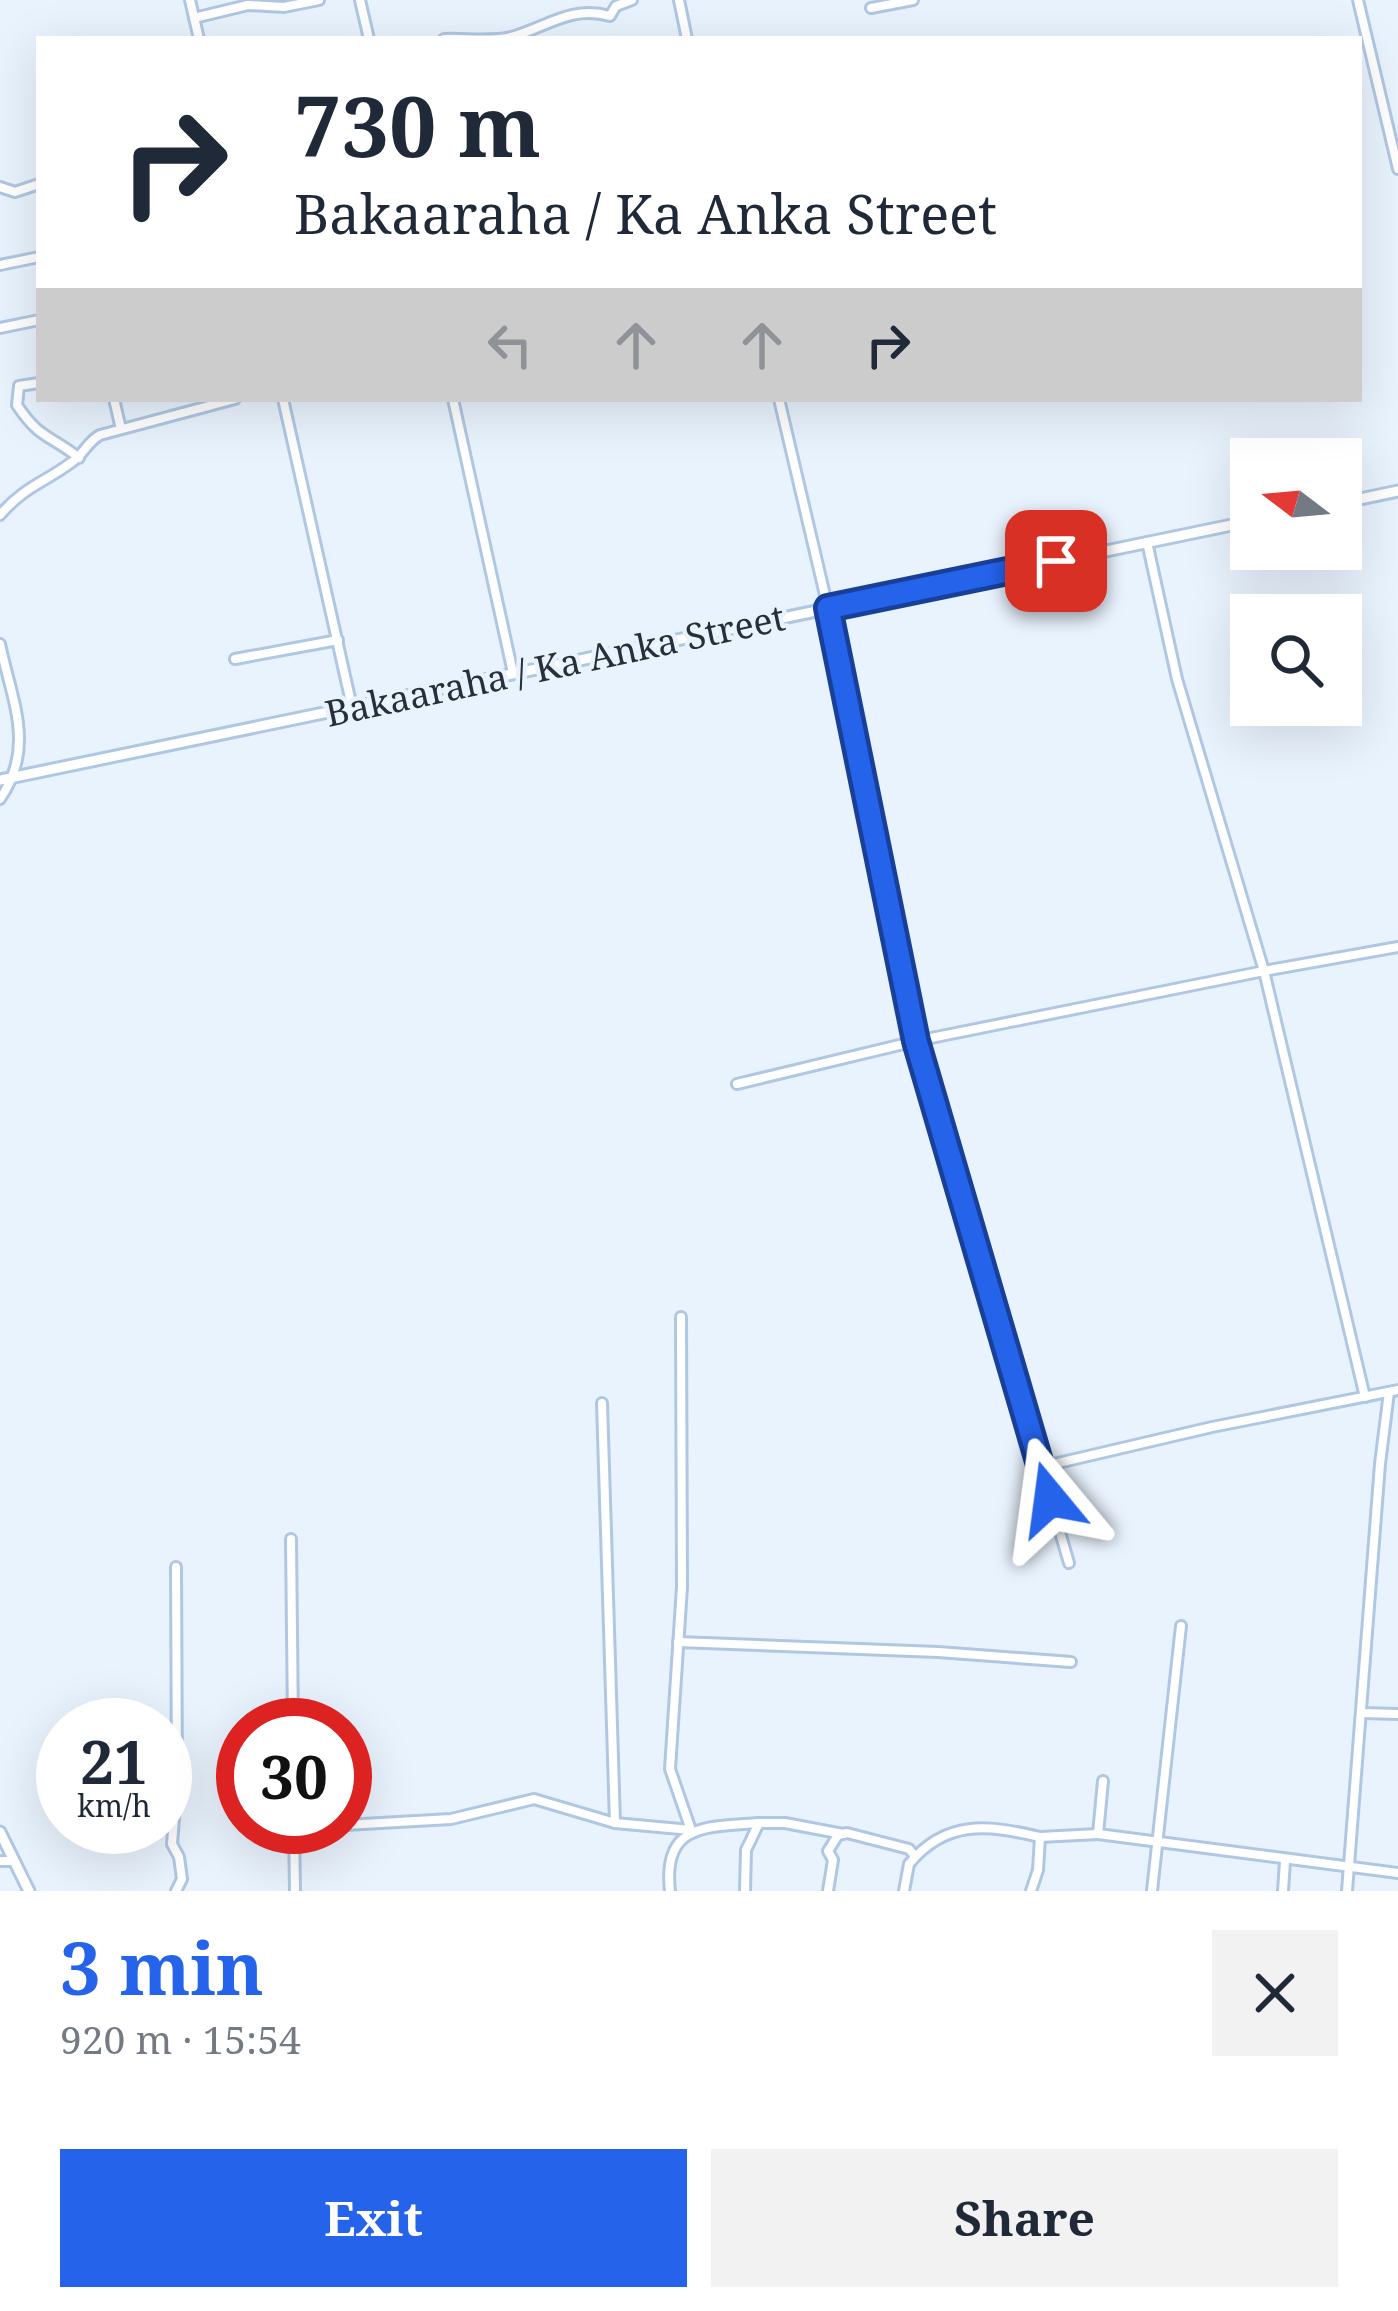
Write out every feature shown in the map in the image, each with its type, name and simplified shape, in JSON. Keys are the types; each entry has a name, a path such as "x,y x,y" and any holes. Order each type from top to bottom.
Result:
{"street":[{"path":"190,0 198,36"},
{"path":"194,18 248,5 284,7 319,0"},
{"path":"360,0 368,36"},
{"path":"513,36 564,15 591,11 610,16 616,6 632,0"},
{"path":"679,0 686,36"},
{"path":"871,8 913,0"},
{"path":"1358,0 1398,170"},
{"path":"0,187 15,192 36,185"},
{"path":"0,265 36,257"},
{"path":"0,328 36,321"},
{"path":"36,383 19,386 17,405 45,439 79,458"},
{"path":"115,402 121,429"},
{"path":"0,514 23,490 79,458 89,441 224,402"},
{"path":"284,402 352,706"},
{"path":"454,402 513,674"},
{"path":"780,402 828,608 916,1041 1069,1563"},
{"path":"1362,498 1398,491"},
{"name":"Bakaaraha / Ka Anka Street","path":"0,780 1230,525"},
{"path":"1148,542 1177,680 1264,971 1365,1397"},
{"path":"235,659 338,640"},
{"path":"0,644 22,746 15,777 0,799"},
{"path":"736,1084 916,1041 1398,947"},
{"path":"681,1317 682,1587 670,1769 691,1830"},
{"path":"1041,1467 1394,1391 1380,1464 1347,1891"},
{"path":"602,1402 615,1823"},
{"path":"291,1540 293,1698"},
{"path":"176,1568 177,1780 172,1844 182,1879 176,1891"},
{"path":"1152,1891 1181,1627"},
{"path":"679,1642 1071,1662"},
{"path":"1362,1713 1398,1714"},
{"path":"1098,1834 1102,1781"},
{"path":"372,1824 451,1820 534,1799 615,1823 691,1830 785,1823 909,1849 915,1856"},
{"path":"745,1891 746,1850 759,1823"},
{"path":"904,1891 915,1856 954,1829 1002,1828 1040,1837 1098,1834 1398,1873"},
{"path":"670,1891 669,1864 680,1840 691,1830"},
{"path":"0,1832 29,1891"},
{"path":"828,1891 833,1860 828,1852 843,1834"},
{"path":"1030,1891 1038,1870 1040,1837"},
{"path":"294,1854 295,1891"},
{"path":"0,1861 14,1861"},
{"path":"1283,1891 1285,1861"}],"route":[{"path":"1050,1499 916,1041 828,608 1056,561"}]}
